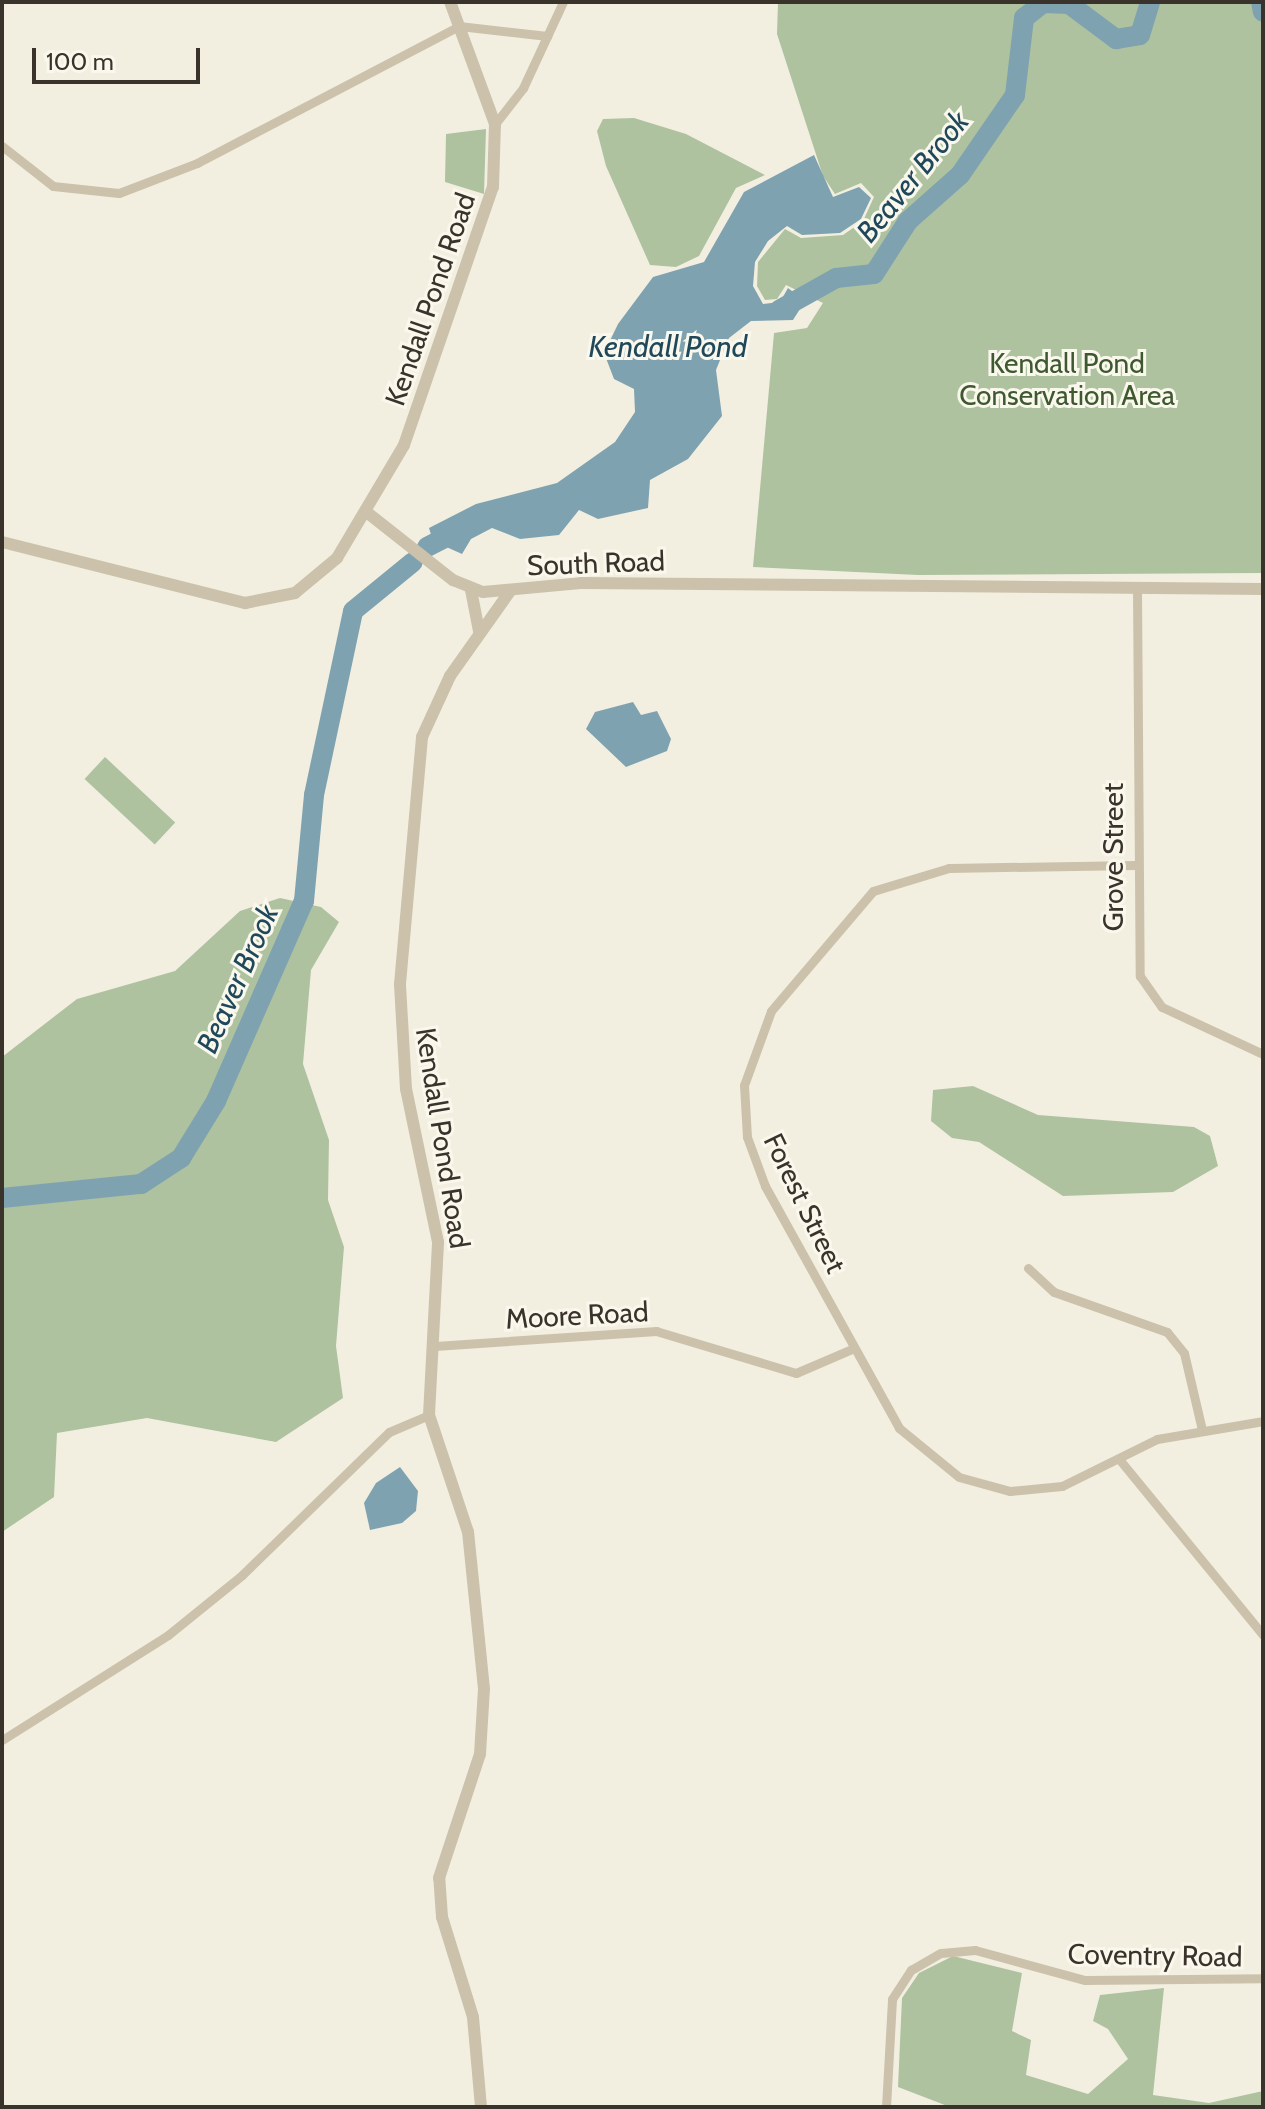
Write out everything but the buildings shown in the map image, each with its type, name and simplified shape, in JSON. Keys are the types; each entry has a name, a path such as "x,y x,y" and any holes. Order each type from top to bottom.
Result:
{"street":[{"name":"Kendall Pond Road","path":"369,514 411,428 493,187 495,124 450,2"},
{"path":"495,124 515,103 563,2"},
{"path":"2,146 30,173 66,191 132,191 459,26 547,36"},
{"path":"2,542 99,562 222,601 262,603 295,593 323,573 369,514 471,590 479,631"},
{"name":"South Road","path":"471,590 511,590 581,583 1263,589"},
{"name":"Grove Street","path":"1137,588 1135,951 1145,988 1187,1023 1263,1054"},
{"name":"Kendall Pond Road","path":"429,1415 435,1346 438,1242 400,1037 403,919 422,737 479,631 511,590"},
{"name":"Forest Street","path":"1135,865 949,868 897,878 835,927 771,1011 744,1085 747,1137 854,1348 899,1428 959,1477 1036,1491 1119,1459 1157,1439 1263,1421"},
{"path":"1028,1268 1054,1292 1167,1332 1184,1353 1202,1430"},
{"name":"Moore Road","path":"435,1346 656,1331 796,1373 854,1348"},
{"path":"2,1740 168,1635 242,1575 389,1432 429,1415 468,1532 484,1689 480,1754 439,1878 442,1917 473,2017 481,2107"},
{"path":"1119,1459 1263,1635"},
{"name":"Coventry Road","path":"886,2107 892,1999 911,1970 941,1953 975,1950 1085,1980 1263,1978"}],"green space":[{"name":"Kendall Pond Conservation Area","path":"778,2 1263,2 1263,573 918,575 753,567 774,333 807,328 823,303 786,285 777,299 765,300 757,286 758,262 785,229 801,238 843,235 863,221 874,197 861,183 835,194 823,176 777,34"},
{"path":"634,118 686,134 765,175 736,188 699,256 676,267 650,265 606,166 597,131 603,119"},
{"path":"486,129 484,194 445,182 446,134"},
{"path":"105,757 175,822 155,844 85,779"},
{"path":"280,898 321,907 339,922 311,970 303,1064 329,1140 328,1200 344,1247 336,1346 343,1398 276,1442 147,1418 57,1433 54,1497 2,1532 2,1057 77,999 175,971 240,911"},
{"path":"973,1086 1038,1115 1194,1127 1210,1136 1218,1166 1173,1192 1063,1196 979,1142 952,1138 931,1121 933,1090"},
{"path":"953,1956 1022,1973 1012,2031 1031,2040 1026,2075 1088,2094 1128,2059 1108,2029 1093,2021 1100,1995 1164,1988 1153,2095 1209,2103 1263,2091 1263,2107 950,2107 898,2087 902,1998 919,1973"}],"water":[{"name":"Kendall Pond","path":"814,155 833,197 859,187 871,198 861,219 840,233 802,235 787,226 768,241 755,262 753,286 763,304 780,302 788,288 805,301 793,320 751,321 729,338 716,370 722,416 688,459 650,480 648,508 598,519 579,510 559,535 520,539 492,528 471,539 462,554 433,541 429,528 476,504 557,483 615,442 635,412 634,389 614,379 604,353 618,324 653,277 704,262 744,192"},
{"path":"633,702 641,715 657,711 671,739 667,751 626,767 586,729 595,712"},
{"path":"400,1467 418,1491 416,1511 402,1523 370,1530 364,1503 376,1483"}],"waterway":[{"name":"Beaver Brook","path":"779,310 836,278 874,274 908,221 960,175 1015,95 1024,18 1043,3 1069,4 1116,39 1140,35 1150,2"},
{"name":"Beaver Brook","path":"1261,2 1263,12"},
{"name":"Beaver Brook","path":"427,547 456,532"},
{"path":"2,1198 141,1184 181,1158 216,1101 304,901 314,795 353,611 413,562"}]}
